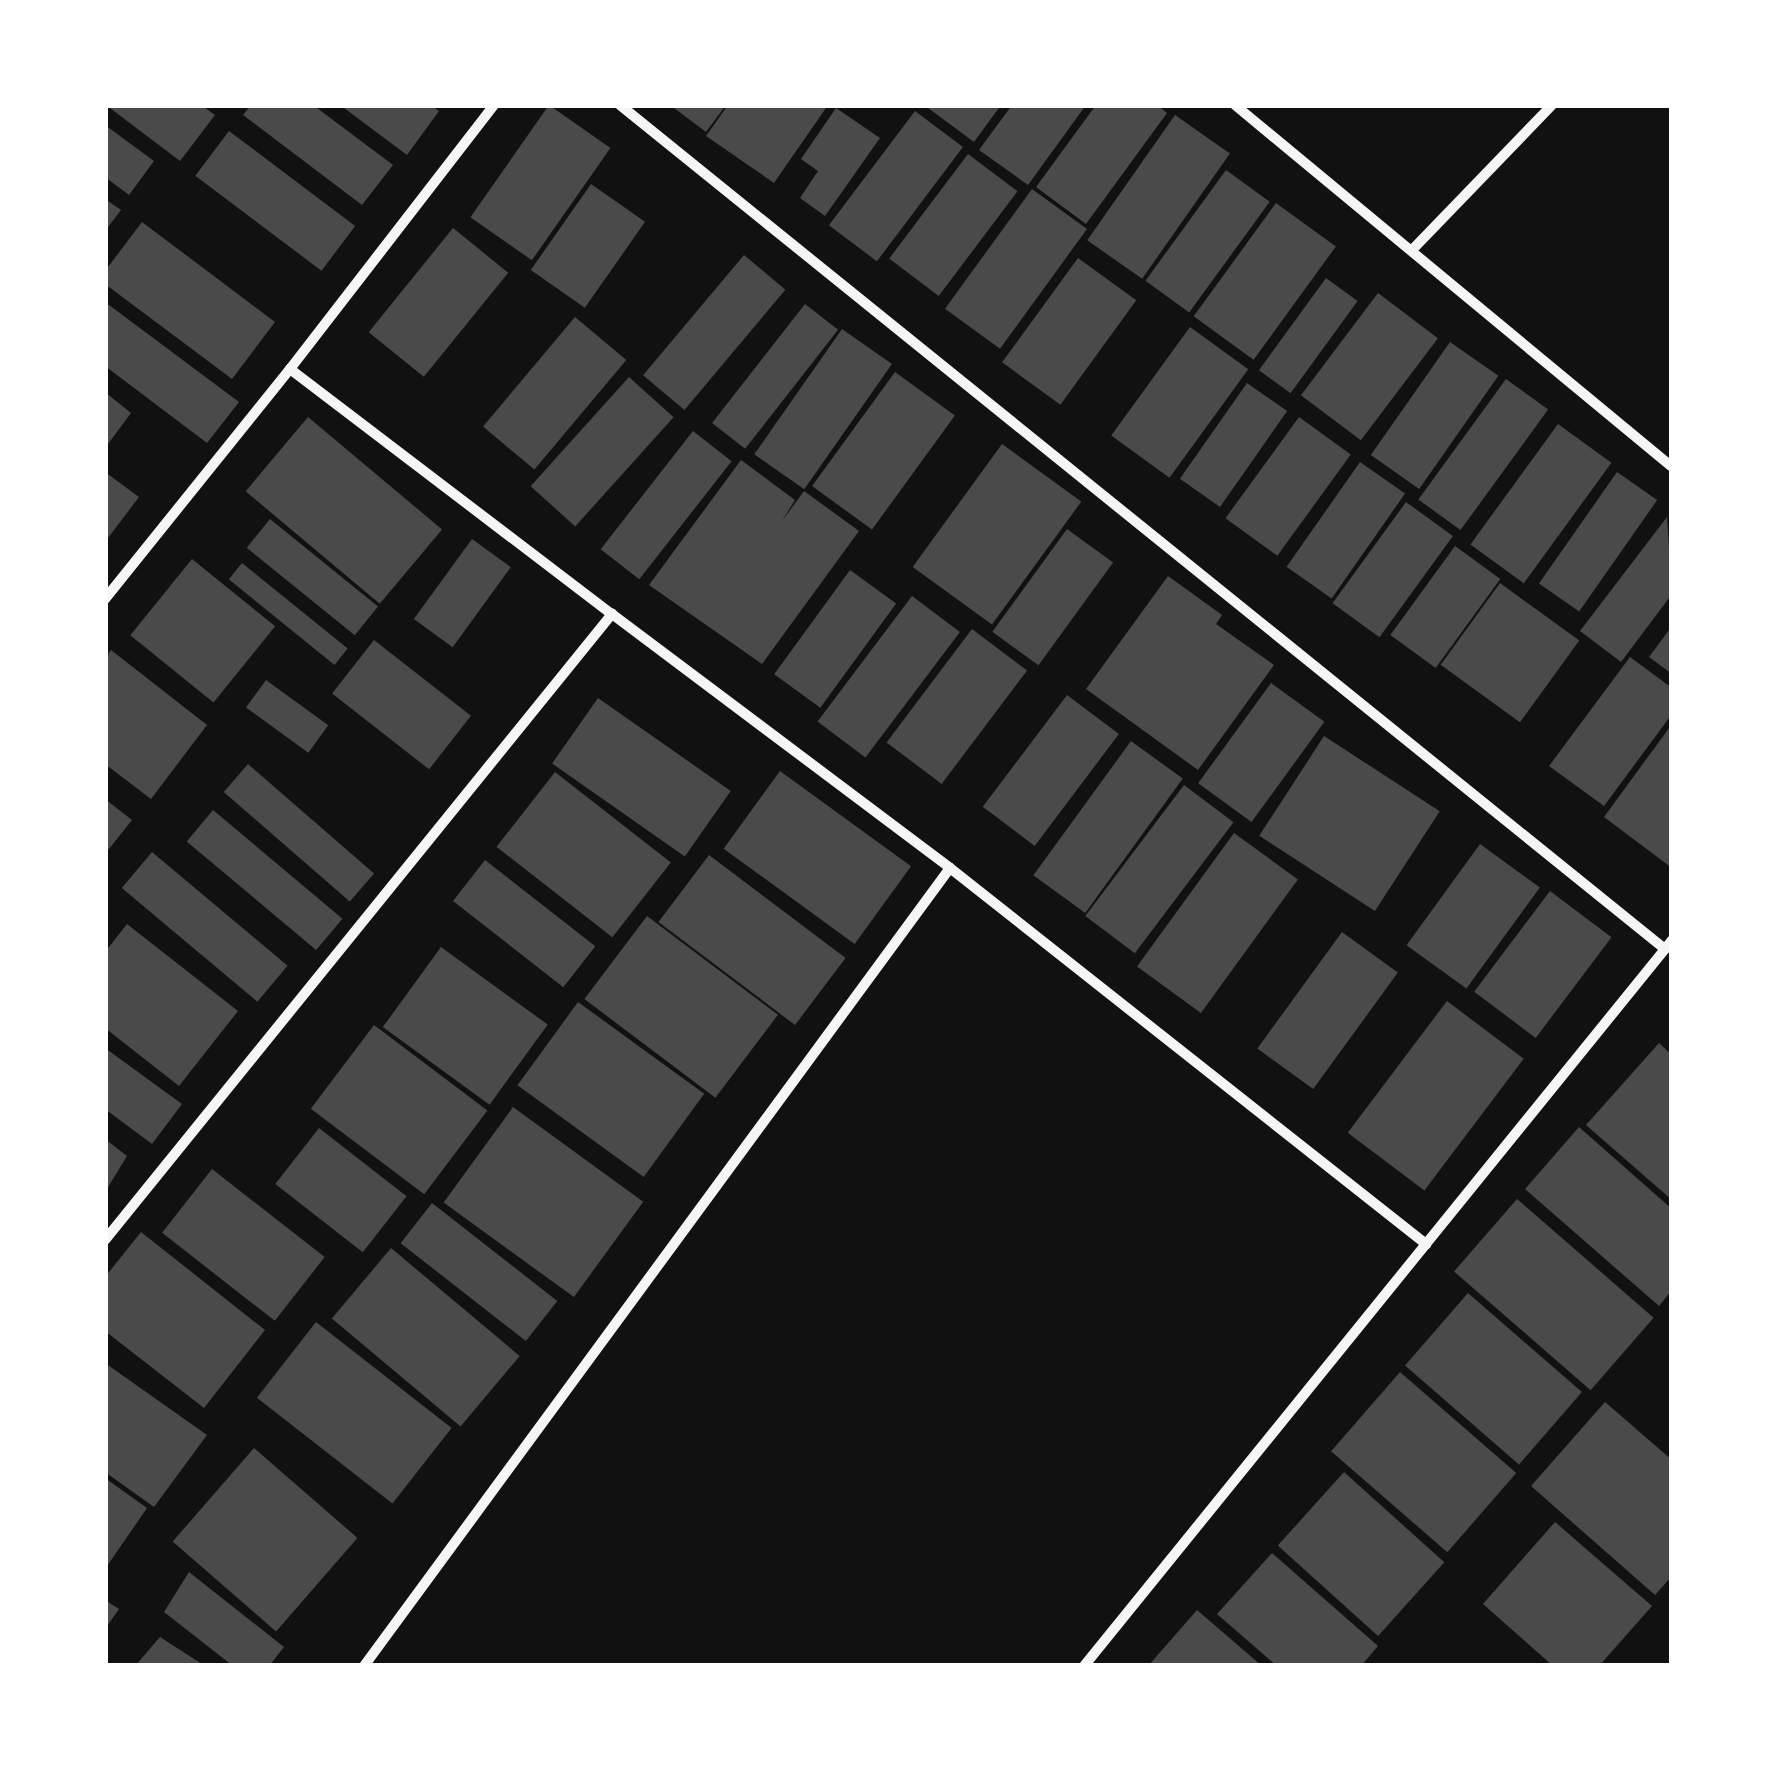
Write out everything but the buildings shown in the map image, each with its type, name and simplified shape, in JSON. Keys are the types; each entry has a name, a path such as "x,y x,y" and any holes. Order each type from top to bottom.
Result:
{"street":[{"path":"105,599 290,369 494,105"},
{"path":"620,105 1668,944 1084,1666"},
{"path":"1234,105 1672,467"},
{"path":"1413,250 1552,105"},
{"path":"290,369 950,868 1426,1244"},
{"path":"105,1240 612,614"},
{"path":"364,1666 950,868"}]}
